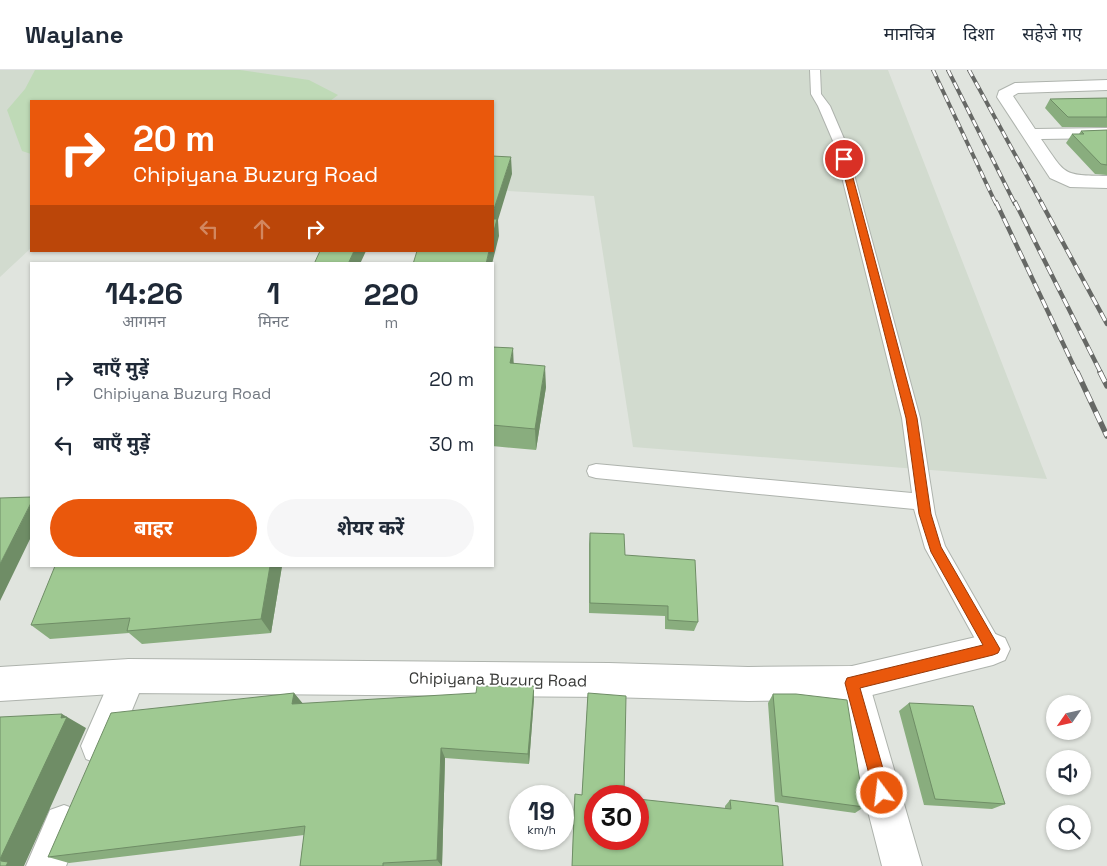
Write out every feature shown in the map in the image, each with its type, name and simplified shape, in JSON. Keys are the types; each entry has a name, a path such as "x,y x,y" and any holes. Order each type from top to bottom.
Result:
{"street":[{"path":"1107,85 1015,88 1006,91 1006,97 1056,174 1062,178 1080,182 1107,182"},
{"path":"1030,134 1107,133"},
{"name":"Chipiyana Buzurg Road","path":"0,684 129,676 609,680 748,684 852,683 993,649"},
{"path":"46,866 129,676"},
{"path":"852,683 902,866"}],"lane":[{"path":"815,70 816,94 824,106 839,141 911,418 923,502 935,548 993,649"},
{"path":"596,471 923,502"}],"shaded area":[{"path":"0,70 888,70 1047,479 633,447 594,196 494,190 494,100 30,100 30,249 0,277"}],"green space":[{"path":"35,70 240,70 309,80 338,95 331,100 30,100 30,154 22,151 7,110 25,89"}],"building":[{"path":"1107,98 1107,117 1068,117 1050,99"},
{"path":"1107,130 1107,165 1101,164 1072,134 1084,134 1081,131"},
{"path":"494,156 511,157 494,209"},
{"path":"494,219 497,219 494,231"},
{"path":"320,252 354,252 349,262 315,262"},
{"path":"417,252 489,252 486,262 414,262"},
{"path":"494,347 513,348 510,363 545,366 535,429 494,425"},
{"path":"30,497 30,505 0,564 0,498"},
{"path":"590,533 624,534 625,555 695,560 698,622 668,620 668,606 590,603"},
{"path":"55,567 270,567 261,619 127,631 130,618 31,625"},
{"path":"477,686 534,686 528,754 441,748 437,860 383,863 383,866 300,866 305,826 48,857 111,713 294,693 292,704 476,693"},
{"path":"588,693 626,696 624,785 584,785 584,850 649,850 649,800 731,809 730,800 778,806 783,866 572,866 575,794 582,795"},
{"path":"773,694 796,694 847,700 864,807 782,796"},
{"path":"909,703 973,706 1005,804 935,799"},
{"path":"62,714 61,718 67,717 0,859 0,717"},
{"path":"0,859 1,861 8,862 6,866 0,866"}],"railway":[{"path":"933,70 996,204"},
{"path":"948,70 1015,204"},
{"path":"969,70 1042,204"},
{"path":"996,202 1077,373"},
{"path":"1015,202 1101,373"},
{"path":"1041,202 1107,324"},
{"path":"1077,372 1107,436"},
{"path":"1100,372 1107,386"}],"route":[{"path":"844,159 911,418 925,514 935,548 993,649 852,683 882,793"}]}
